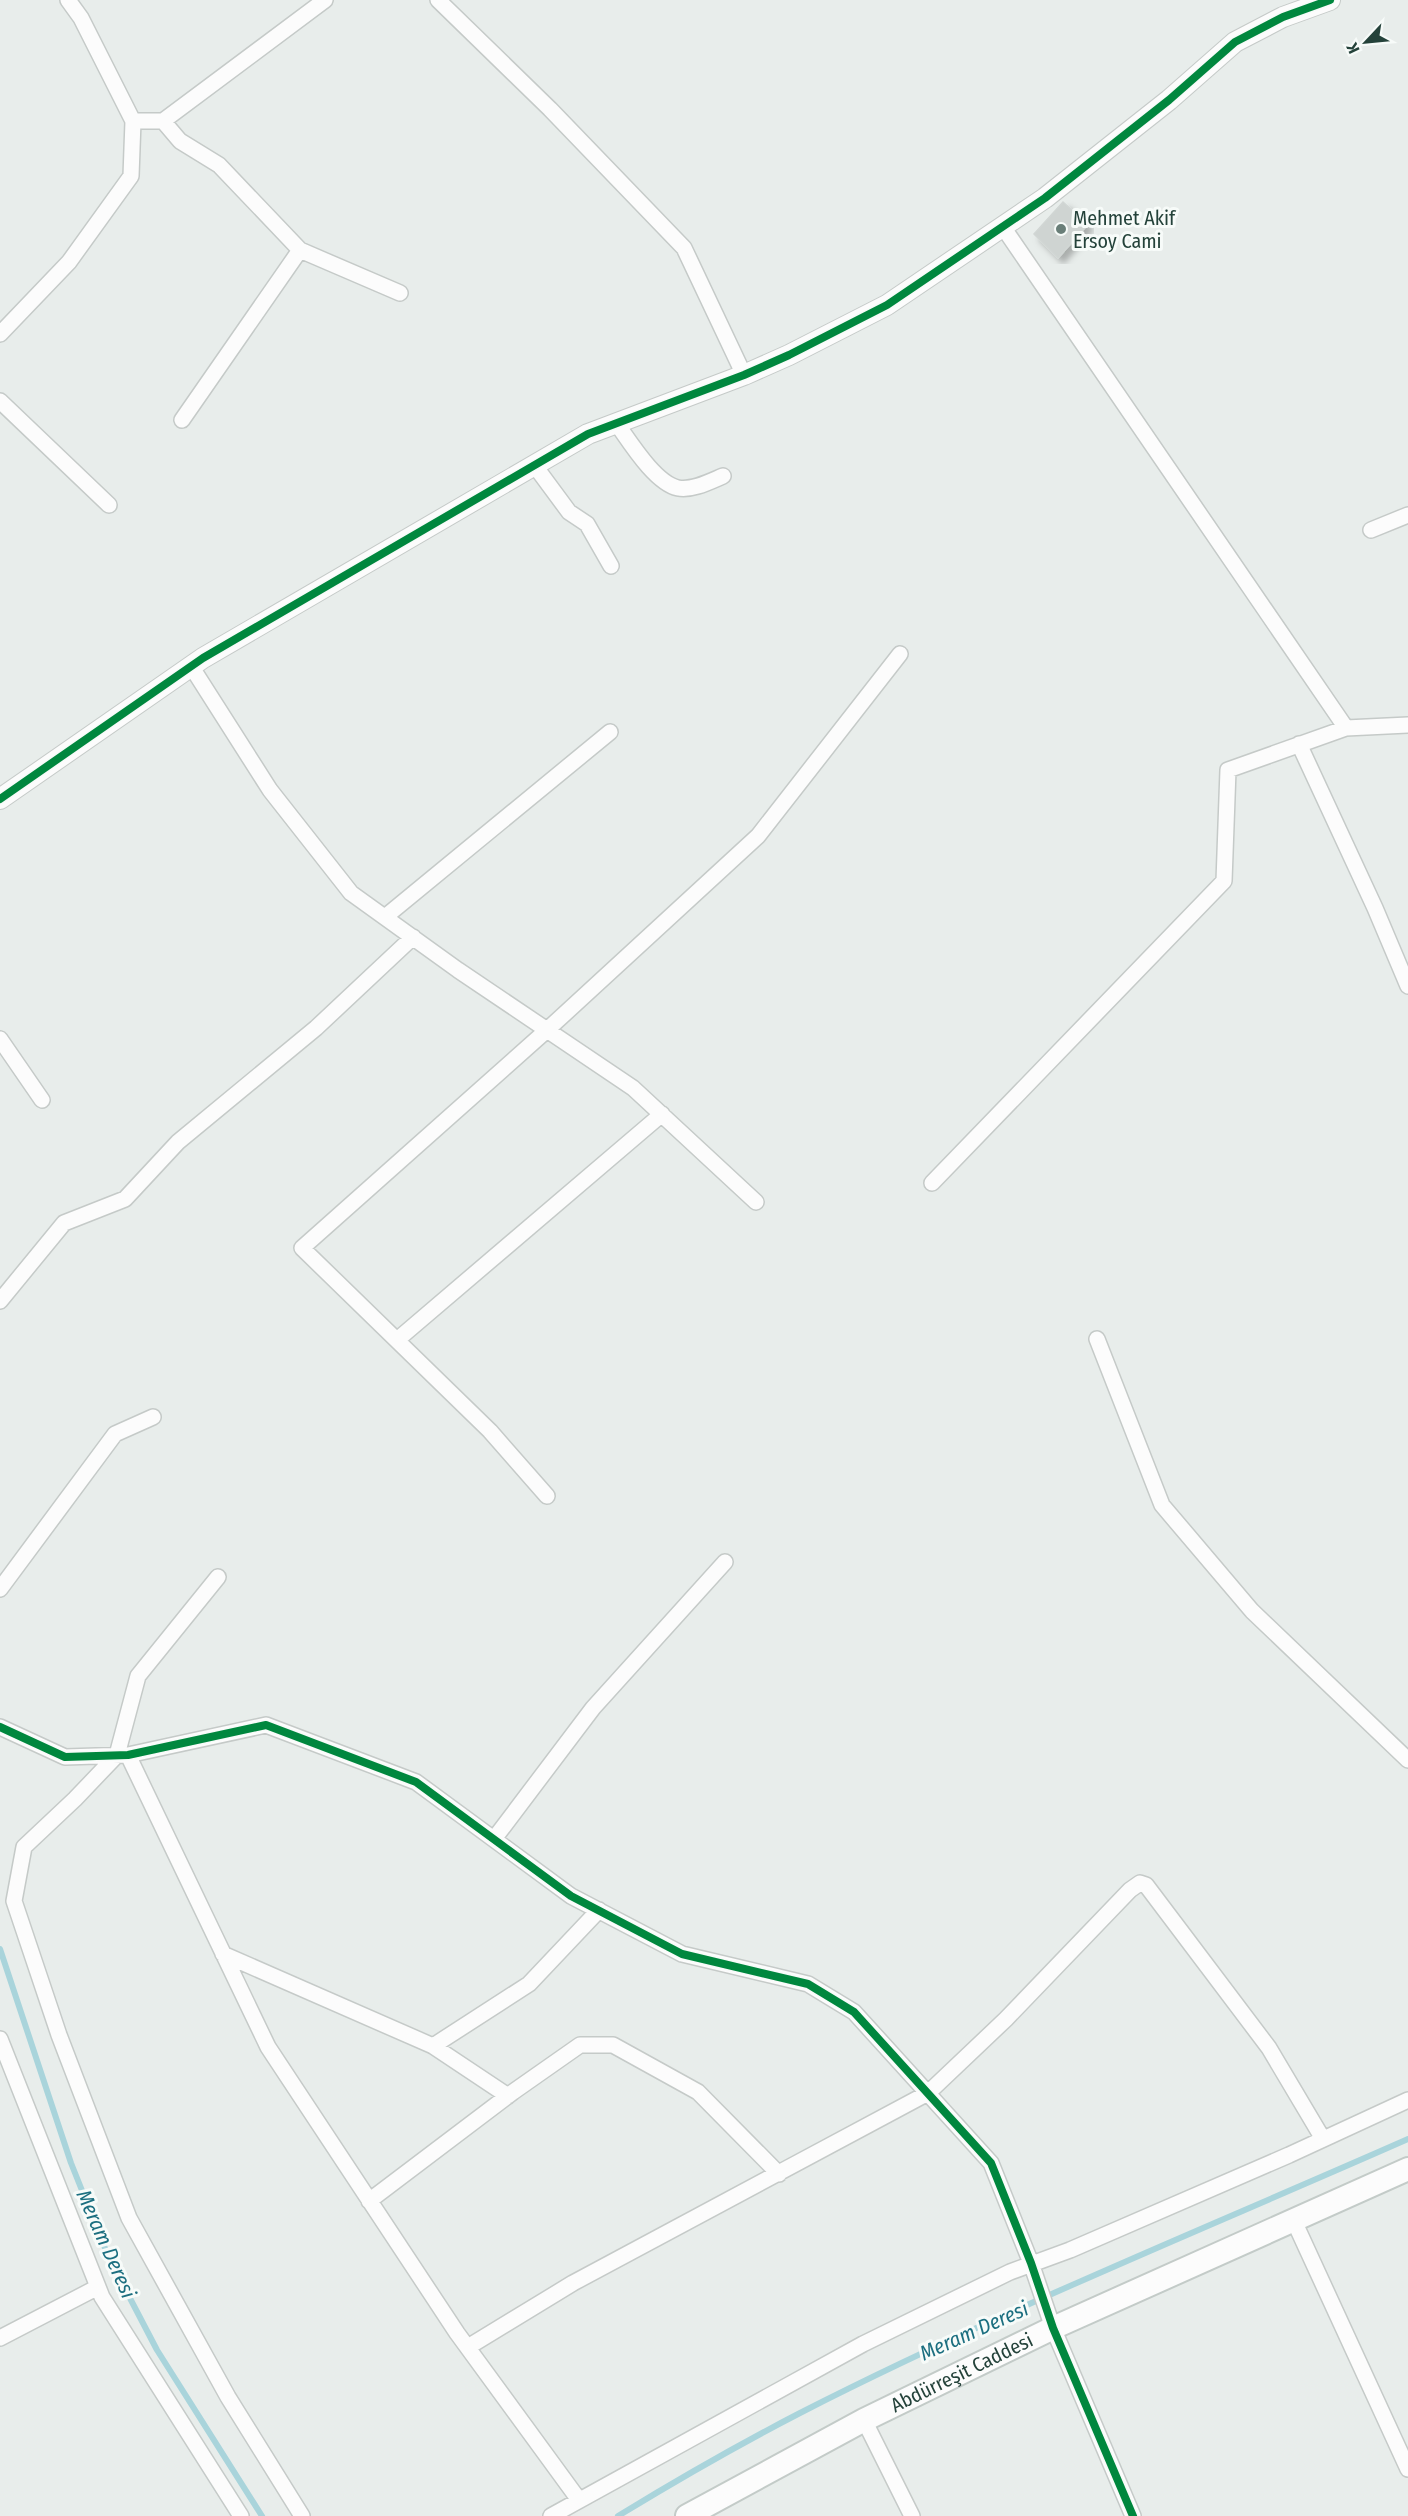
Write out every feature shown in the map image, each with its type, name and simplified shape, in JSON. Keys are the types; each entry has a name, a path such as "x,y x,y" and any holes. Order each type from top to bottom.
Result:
{"main road":[{"name":"Abdürreşit Caddesi","path":"687,2516 1051,2321 1294,2221 1408,2169"}],"street":[{"path":"0,334 69,262 131,176 133,121 81,18 68,0"},
{"path":"133,121 163,121 325,0"},
{"path":"438,0 550,109 684,248 744,375"},
{"path":"0,800 191,666 588,434 744,375 789,355 887,304 1045,198 1160,107 1235,42 1283,17 1330,0"},
{"path":"163,121 180,141 219,165 300,250 400,293"},
{"path":"1003,227 1346,728"},
{"path":"182,420 300,250"},
{"path":"0,400 109,505"},
{"path":"616,424 653,473 677,488 690,487 723,476"},
{"path":"535,466 569,512 587,524 611,566"},
{"path":"1371,531 1408,515"},
{"path":"547,1496 490,1431 302,1248 548,1030 758,836 900,654"},
{"path":"191,666 270,790 351,893 633,1088 756,1202"},
{"path":"932,1183 1224,881 1228,770 1346,728 1408,725"},
{"path":"385,917 610,732"},
{"path":"1299,744 1375,908 1408,986"},
{"path":"0,1301 64,1223 126,1198 178,1142 316,1028 413,937"},
{"path":"0,1039 42,1100"},
{"path":"397,1340 662,1114"},
{"path":"1097,1339 1162,1505 1252,1611 1408,1760"},
{"path":"0,1589 115,1434 153,1417"},
{"path":"494,1839 593,1708 725,1562"},
{"path":"218,1577 138,1676 122,1755 24,1847 14,1901 59,2035 129,2218 228,2397 302,2516"},
{"path":"0,1727 65,1757 122,1755 266,1725 416,1782 571,1896 682,1954 808,1984 854,2012 991,2163 1031,2263 1051,2321 1133,2516"},
{"path":"122,1755 268,2047 468,2347 579,2500"},
{"path":"468,2347 573,2283 928,2093 1006,2019 1130,1890 1140,1883 1146,1885 1269,2048 1323,2139"},
{"path":"433,2046 529,1984 599,1910"},
{"path":"223,1954 433,2046 508,2096"},
{"path":"0,2039 102,2297 242,2516"},
{"path":"369,2201 580,2045 613,2045 698,2092 779,2174"},
{"path":"551,2516 863,2344 1031,2263 1070,2250 1408,2100"},
{"path":"1294,2221 1408,2469"},
{"path":"0,2338 98,2287"},
{"path":"864,2420 912,2516"}],"building":[{"name":"Mehmet Akif Ersoy Cami","path":"1063,202 1088,224 1058,258 1034,234"}],"waterway":[{"name":"Meram Deresi","path":"0,1949 71,2163 109,2258 157,2350 262,2516"},
{"name":"Meram Deresi","path":"618,2516 685,2476 800,2413 950,2340 1408,2139"}],"cycle path":[{"path":"0,799 203,658 588,434 744,375 789,355 887,305 1045,198 1169,100 1235,42 1283,17 1330,0"},
{"path":"0,1727 65,1757 128,1755 266,1725 416,1782 571,1896 682,1954 808,1984 854,2012 991,2163 1031,2263 1053,2328 1133,2516"}],"place":[{"name":"Mehmet Akif Ersoy Cami","path":"1061,229"}]}
